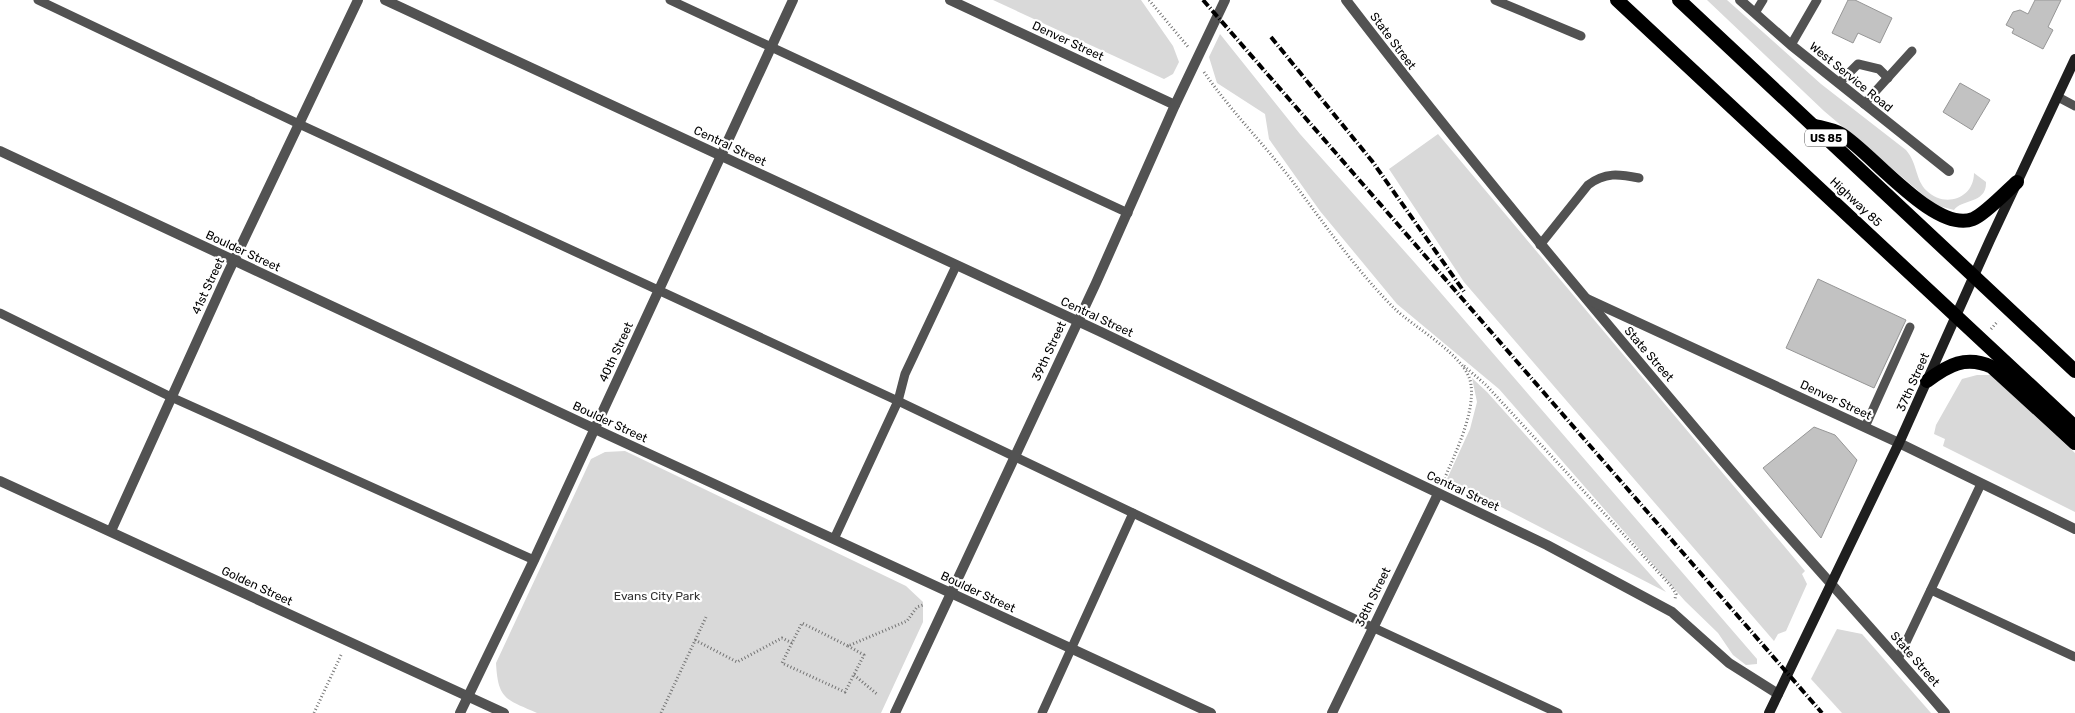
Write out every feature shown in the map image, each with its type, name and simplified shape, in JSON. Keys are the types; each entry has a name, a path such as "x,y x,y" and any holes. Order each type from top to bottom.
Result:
{"highway":[{"name":"Highway 85","path":"1617,0 2075,427"},
{"name":"Highway 85","path":"1679,0 2075,371"},
{"path":"1811,125 1840,134 1920,201 1940,215 1960,221 1974,219 2017,182"},
{"path":"1927,381 1944,369 1959,362 1980,361 1992,366 2075,443"}],"main road":[{"name":"37th Street","path":"1769,713 1899,442 2075,59"}],"street":[{"name":"41st Street","path":"111,530 233,260 358,0"},
{"name":"Central Street","path":"384,0 1077,321 1547,545 1672,612 1729,663 1778,694"},
{"name":"40th Street","path":"460,713 534,560 793,0"},
{"name":"Denver Street","path":"950,0 1175,105"},
{"name":"39th Street","path":"895,713 1128,213 1196,59 1225,0"},
{"name":"State Street","path":"1346,0 1422,100 1584,298 1724,462 1945,713"},
{"name":"West Service Road","path":"1740,0 1791,45 1949,171"},
{"name":"Boulder Street","path":"0,151 595,429 1211,713"},
{"name":"Denver Street","path":"1584,298 1899,442 2075,529"},
{"name":"Golden Street","path":"0,481 111,530 504,713"},
{"name":"38th Street","path":"1332,713 1438,494"}],"lane":[{"path":"38,0 298,124 659,289 898,401 1372,627 1558,713"},
{"path":"670,0 1128,213"},
{"path":"1495,0 1581,36"},
{"path":"1755,13 1764,0"},
{"path":"1791,45 1818,0"},
{"path":"1864,104 1912,50"},
{"path":"1839,83 1858,64 1880,69 1888,78"},
{"path":"2058,97 2075,106"},
{"path":"1540,245 1588,185 1597,178 1609,174 1639,178"},
{"path":"834,539 898,401 906,374 956,266"},
{"path":"0,314 171,397 534,560"},
{"path":"1865,427 1910,327"},
{"path":"1898,659 1981,484"},
{"path":"1042,713 1133,513"},
{"path":"1931,590 2075,657"}],"path":[{"path":"1150,0 1181,37 1224,102 1289,177 1331,234 1394,308 1493,392 1671,586 1676,594 1672,612"},
{"path":"1990,329 1998,321"},
{"path":"1438,494 1469,410 1471,384 1462,364"},
{"path":"848,646 907,621 916,607 923,605"},
{"path":"661,713 694,640 708,615"},
{"path":"802,623 848,646 864,655 845,692 782,663 802,623"},
{"path":"694,640 737,662 782,638 792,644"},
{"path":"314,713 348,641"},
{"path":"854,675 877,694"}],"green space":[{"path":"993,0 1141,0 1173,46 1179,62 1173,74 1164,79"},
{"path":"1707,0 1727,0 1821,84 1906,150 1913,161 1923,187 1934,196 1949,200 1964,195 1973,182 1974,173 1986,182 1982,194 1954,210 1935,205 1824,111"},
{"path":"1220,34 1300,134 1415,263 1757,659 1757,664 1746,665 1733,655 1718,633 1685,601 1499,389 1397,304 1320,211 1269,139 1265,114 1217,83 1209,57"},
{"path":"1438,134 1805,571 1802,574 1807,584 1786,631 1778,634 1774,641 1464,282 1389,169"},
{"path":"1977,375 1991,375 2075,453 2075,512 1943,446 1945,439 1934,434 1936,425 1962,379"},
{"path":"1472,378 1487,392 1666,592 1447,479 1470,429 1477,402"},
{"name":"Evans City Park","path":"625,451 906,586 923,602 923,622 881,713 537,713 506,697 499,684 496,663 591,459 605,452"},
{"path":"1837,629 1862,634 1931,713 1842,713 1811,679"}],"building":[{"path":"1848,0 1855,0 1892,18 1880,43 1858,33 1853,43 1832,33"},
{"path":"2035,0 2061,0 2048,27 2053,30 2043,49 2012,33 2014,29 2006,25 2013,12 2020,10 2028,14"},
{"path":"1960,83 1990,100 1972,130 1943,112"},
{"path":"1818,279 1906,320 1874,388 1786,348"},
{"path":"1814,427 1835,435 1857,460 1821,538 1763,468"}],"railway":[{"path":"1203,0 1822,713"},
{"path":"1271,37 1372,161 1465,293"}]}
